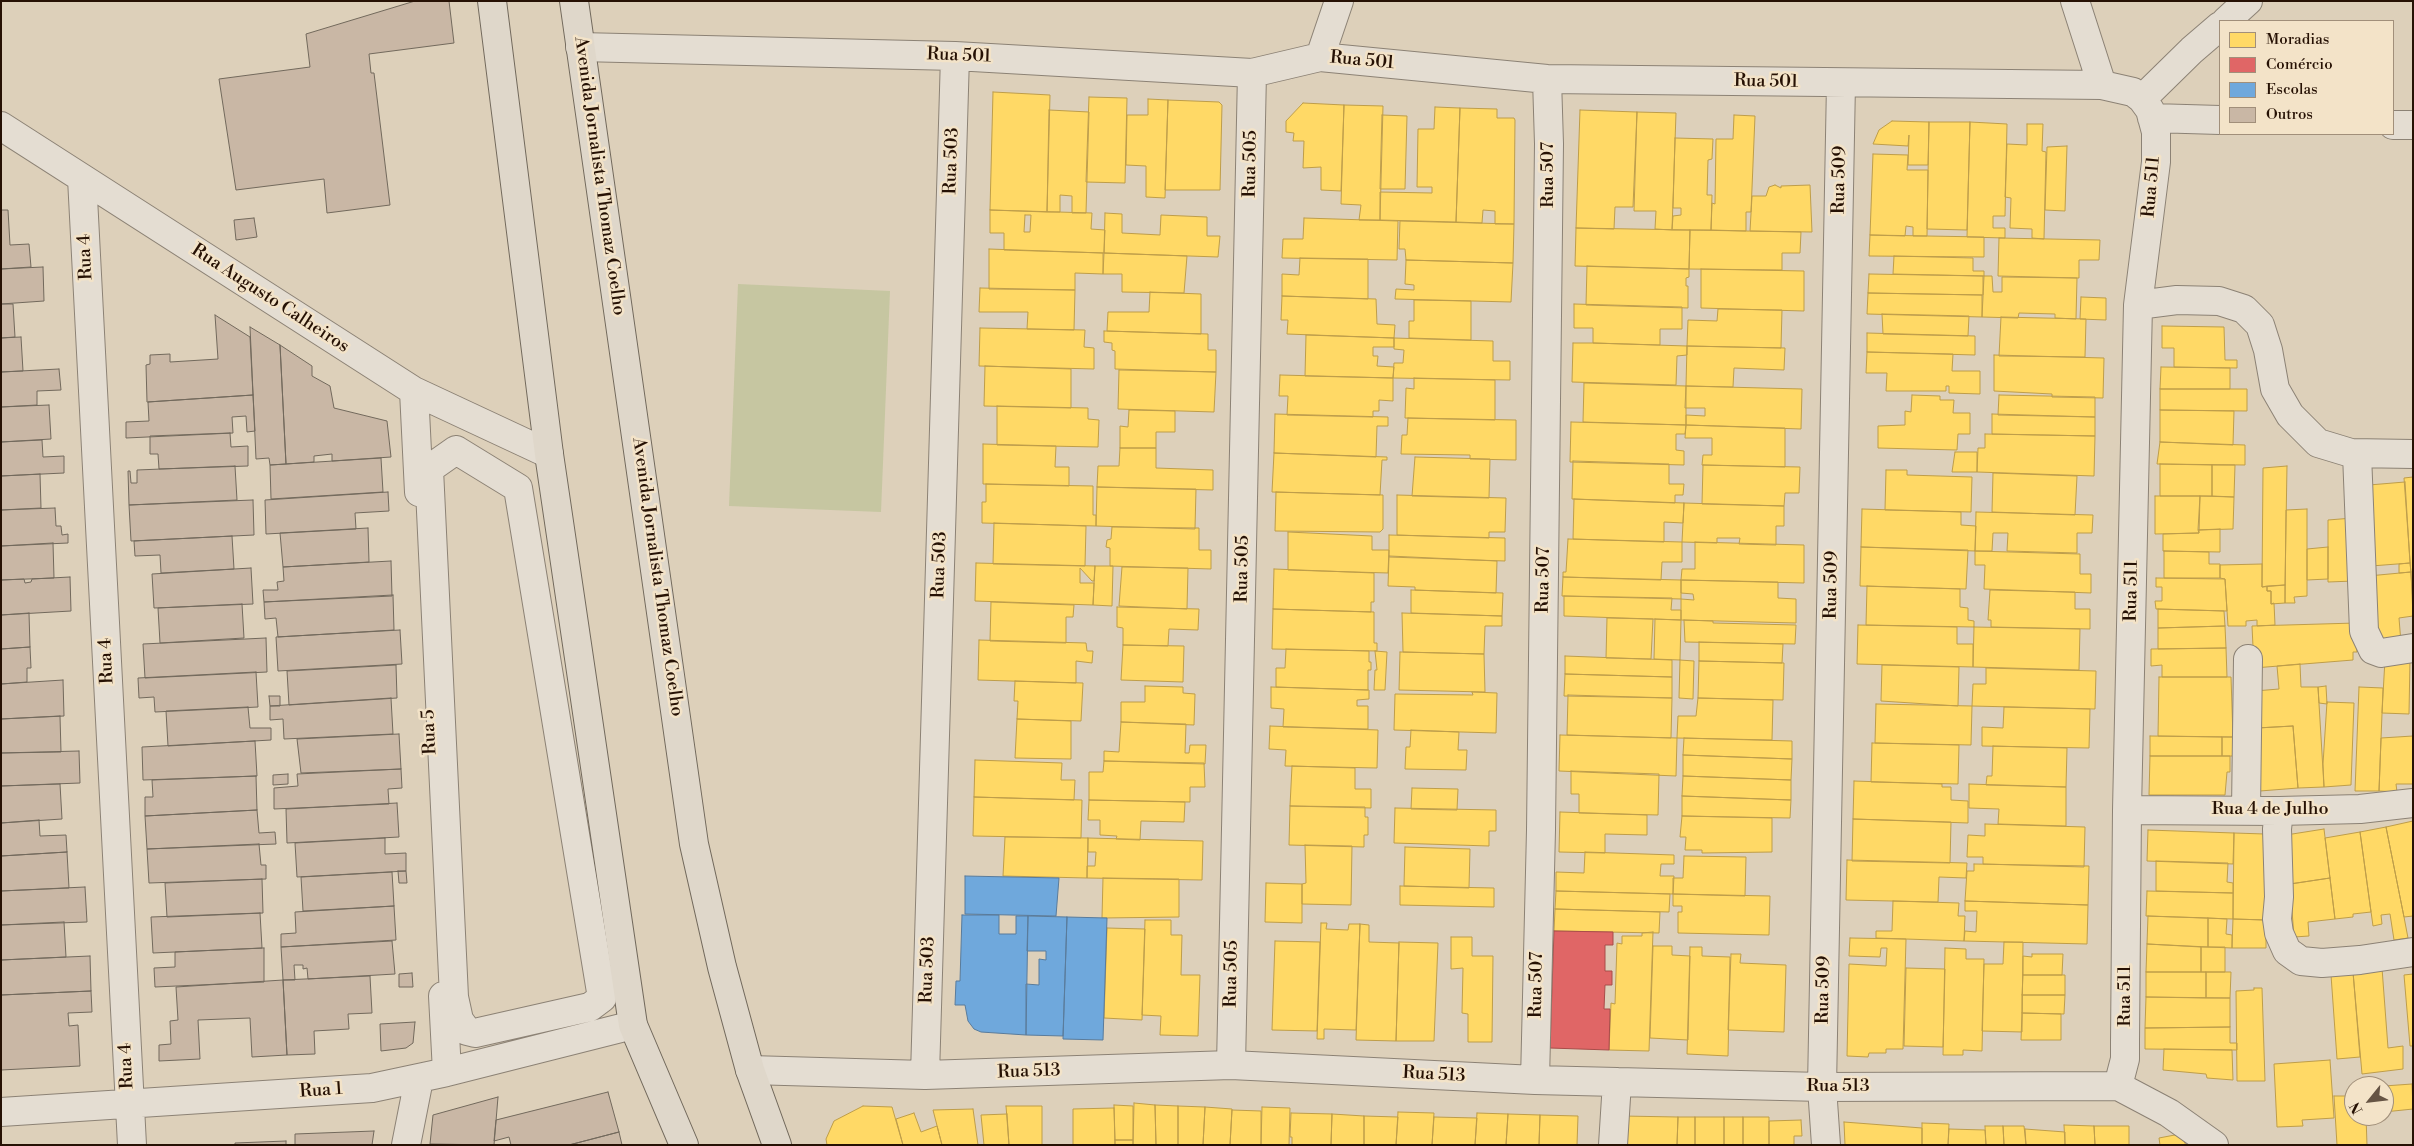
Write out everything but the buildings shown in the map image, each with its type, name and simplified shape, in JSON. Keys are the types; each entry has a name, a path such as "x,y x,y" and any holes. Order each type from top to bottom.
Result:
{"main road":[{"path":"492,1 549,454 633,1025 684,1145"},
{"name":"Avenida Jornalista Thomaz Coelho","path":"574,1 694,844 722,967 750,1070 777,1145"}],"street":[{"path":"1320,57 1339,1"},
{"path":"2075,1 2102,85"},
{"path":"2227,20 2248,1"},
{"path":"2219,27 2192,50 2147,109 2219,120"},
{"name":"Rua 501","path":"580,47 955,56 1252,73 1320,57 1548,79 2102,85 2133,92 2147,109"},
{"name":"Rua 503","path":"925,1075 955,56"},
{"name":"Rua 505","path":"1232,1065 1252,73"},
{"name":"Rua 507","path":"1535,1080 1541,830 1550,144 1548,79"},
{"name":"Rua 509","path":"1826,1145 1822,1087 1842,82"},
{"name":"Rua 511","path":"2118,1086 2125,1059 2126,1042 2127,810 2138,305 2156,162 2156,132 2147,109"},
{"path":"2394,125 2413,125"},
{"name":"Rua Augusto Calheiros","path":"1,126 414,391 549,454"},
{"name":"Rua 4","path":"82,178 132,1145"},
{"path":"2138,305 2177,300 2218,301 2244,308 2260,325 2268,350 2275,389 2290,415 2318,442 2357,454 2413,454"},
{"name":"Rua 5","path":"414,391 447,1072"},
{"path":"456,450 518,488 602,998 590,1007 475,1033 467,1031 459,1020 454,997 429,469 456,450"},
{"path":"2357,454 2364,631 2373,650 2381,653 2413,648"},
{"path":"2246,810 2248,659"},
{"name":"Rua 4 de Julho","path":"2127,810 2279,811 2360,809 2413,804"},
{"path":"2279,811 2277,829 2279,897 2277,919 2279,933 2288,951 2301,960 2322,963 2360,960 2413,952"},
{"name":"Rua 1","path":"1,1112 372,1088 419,1079 633,1025"},
{"name":"Rua 513","path":"750,1070 925,1075 1232,1065 1535,1080 1822,1087 2118,1086"},
{"path":"406,1145 419,1079"},
{"path":"1613,1145 1617,1082"},
{"path":"2118,1086 2169,1113 2214,1145"}],"green space":[{"path":"738,284 890,291 881,512 729,506"}]}
